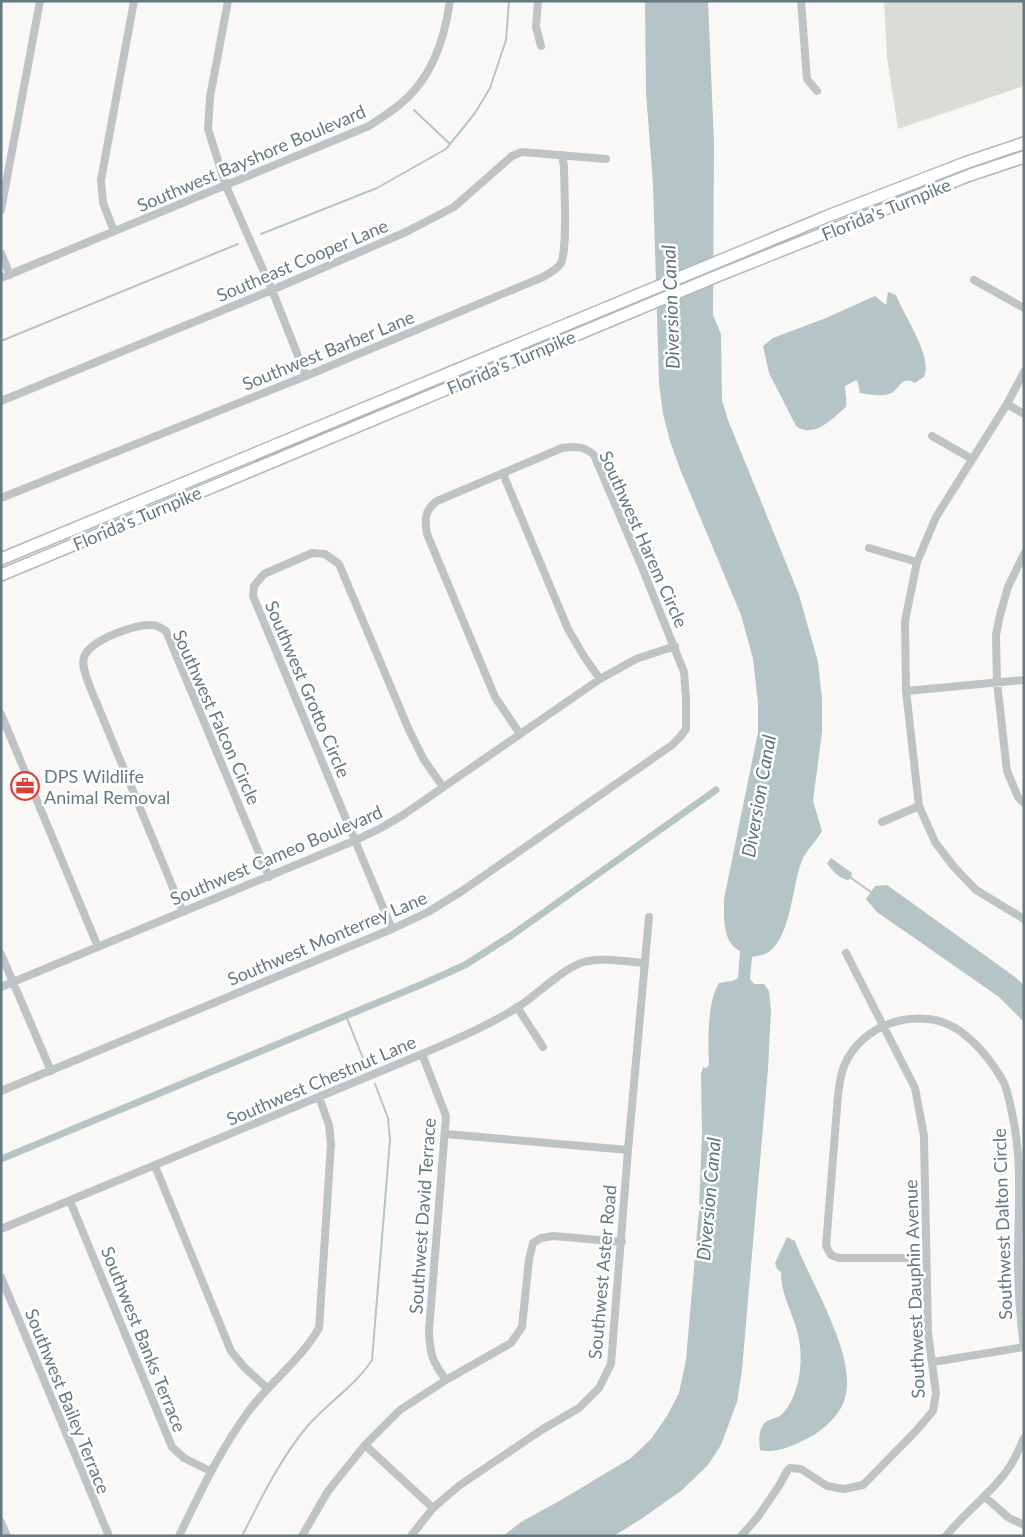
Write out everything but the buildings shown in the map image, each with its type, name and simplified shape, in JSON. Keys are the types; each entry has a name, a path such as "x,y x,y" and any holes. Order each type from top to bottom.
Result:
{"highway":[{"name":"Florida's Turnpike","path":"1,560 828,216 956,167 1024,144"},
{"name":"Florida's Turnpike","path":"1,575 722,274 970,175 1024,157"}],"street":[{"path":"1,210 40,1"},
{"path":"114,231 103,204 101,180 134,1"},
{"path":"228,1 210,97 208,129 226,186 272,290 306,376"},
{"name":"Southwest Bayshore Boulevard","path":"1,278 369,126 399,105 422,82 435,60 444,36 450,1"},
{"path":"538,1 536,27 541,46"},
{"path":"800,1 807,79 817,91"},
{"name":"Southeast Cooper Lane","path":"1,401 272,290 406,232 454,207 512,156 522,152 606,159"},
{"name":"Southwest Barber Lane","path":"1,498 306,376 555,270 561,262 565,248 564,166 562,155"},
{"path":"1,252 10,275"},
{"path":"974,280 1024,308"},
{"path":"1024,372 1007,404 936,517 917,562 905,621 906,691 919,806 934,842 954,867 976,890 1024,919"},
{"path":"1007,404 1024,414"},
{"path":"932,436 972,459"},
{"name":"Southwest Harem Circle","path":"520,734 495,697 427,534 424,520 430,507 437,501 574,446 587,448 594,455 675,646 684,672 686,729"},
{"path":"503,474 568,629 585,658 600,678"},
{"path":"869,548 917,562"},
{"name":"Southwest Grotto Circle","path":"392,929 253,596 254,586 264,574 312,553 325,554 340,564 409,730 424,760 443,787"},
{"path":"1024,554 1008,587 996,635 997,682 1007,771 1018,797 1024,803"},
{"name":"Southwest Falcon Circle","path":"183,912 84,669 84,656 93,645 127,628 154,625 166,631 270,877"},
{"name":"Southwest Cameo Boulevard","path":"1,987 270,877 381,828 403,815 600,678 636,659 675,646"},
{"path":"906,691 1024,680"},
{"path":"1,714 98,947"},
{"name":"Southwest Monterrey Lane","path":"1,1091 392,929 428,912 462,891 672,745 686,729"},
{"path":"882,822 919,806"},
{"name":"Southwest Aster Road","path":"411,1536 433,1508 488,1465 543,1428 579,1408 599,1388 612,1364 628,1150 649,917"},
{"name":"Southwest Dauphin Avenue","path":"741,1536 767,1504 787,1471 793,1468 801,1469 827,1486 844,1489 863,1485 933,1411 936,1393 928,1333 924,1136 919,1107 915,1088 846,953"},
{"path":"1,954 51,1070"},
{"name":"Southwest Chestnut Lane","path":"1,1229 476,1030 517,1007 569,969 583,962 596,960 645,963"},
{"path":"517,1007 543,1047"},
{"name":"Southwest Dalton Circle","path":"926,1258 835,1257 826,1246 840,1079 845,1063 854,1050 870,1034 883,1026 904,1019 936,1020 960,1031 988,1056 1005,1085 1018,1139 1020,1308 1024,1347"},
{"name":"Southwest David Terrace","path":"422,1054 446,1116 429,1331 430,1351 435,1365 446,1380"},
{"path":"179,1536 210,1471 247,1413 267,1388 312,1341 319,1328 330,1144 329,1125 319,1097"},
{"path":"446,1134 628,1150"},
{"path":"155,1166 231,1351 244,1367 267,1388"},
{"name":"Southwest Banks Terrace","path":"70,1201 172,1447 184,1458 210,1471"},
{"path":"302,1536 328,1491 365,1445 400,1410 446,1380 511,1343 522,1327 529,1259 533,1243 541,1238 553,1236 622,1242"},
{"name":"Southwest Bailey Terrace","path":"1,1278 109,1536"},
{"path":"933,1362 1024,1347"},
{"path":"946,1536 1009,1468 1024,1438"},
{"path":"365,1445 433,1508"},
{"path":"984,1496 1009,1518 1024,1525"},
{"path":"1,1522 7,1536"}],"shaded area":[{"path":"884,1 1024,1 1024,86 898,129 887,57"}],"water":[{"name":"Diversion Canal","path":"645,1 708,1 714,143 713,315 721,334 722,400 728,420 799,595 818,662 822,699 822,732 813,801 822,831 801,863 787,922 777,943 768,952 752,957 750,979 754,984 764,984 769,991 771,1010 768,1069 742,1370 737,1402 721,1445 708,1465 681,1491 614,1536 503,1536 521,1522 631,1458 651,1439 667,1416 679,1393 686,1360 699,1210 702,1133 701,1074 703,1067 706,1068 709,1065 709,1023 715,991 719,983 738,978 740,951 734,947 727,936 724,921 724,899 758,732 758,703 753,659 741,615 680,469 663,414 659,383 653,184 646,92"},
{"path":"888,292 896,295 921,347 926,368 924,377 915,383 906,380 889,394 882,395 860,393 856,380 845,386 846,407 829,422 816,429 809,430 796,426 769,373 763,346 773,338 826,318 875,296 886,305"},
{"path":"831,858 852,873 851,878 845,879 833,871 827,863"},
{"path":"887,885 1024,985 1024,1022 999,997 877,912 866,899 875,886"},
{"path":"787,1237 795,1241 831,1320 845,1363 847,1383 842,1406 836,1416 823,1429 795,1445 781,1450 767,1451 760,1450 759,1438 762,1427 767,1421 781,1415 787,1408 795,1392 800,1371 799,1337 784,1292 781,1272 777,1269 775,1263"}],"waterway":[{"path":"261,234 377,188 446,149 475,113 490,88 506,40 509,1"},
{"path":"414,110 450,144"},
{"path":"1,341 238,244"},
{"path":"1,1159 465,965 512,935 716,790"},
{"path":"851,878 871,892"},
{"path":"346,1016 365,1063"},
{"path":"242,1536 271,1481 296,1441 313,1420 358,1378 372,1360 390,1140 388,1118 375,1084"}],"place":[{"name":"DPS Wildlife Animal Removal","path":"25,786"}]}
